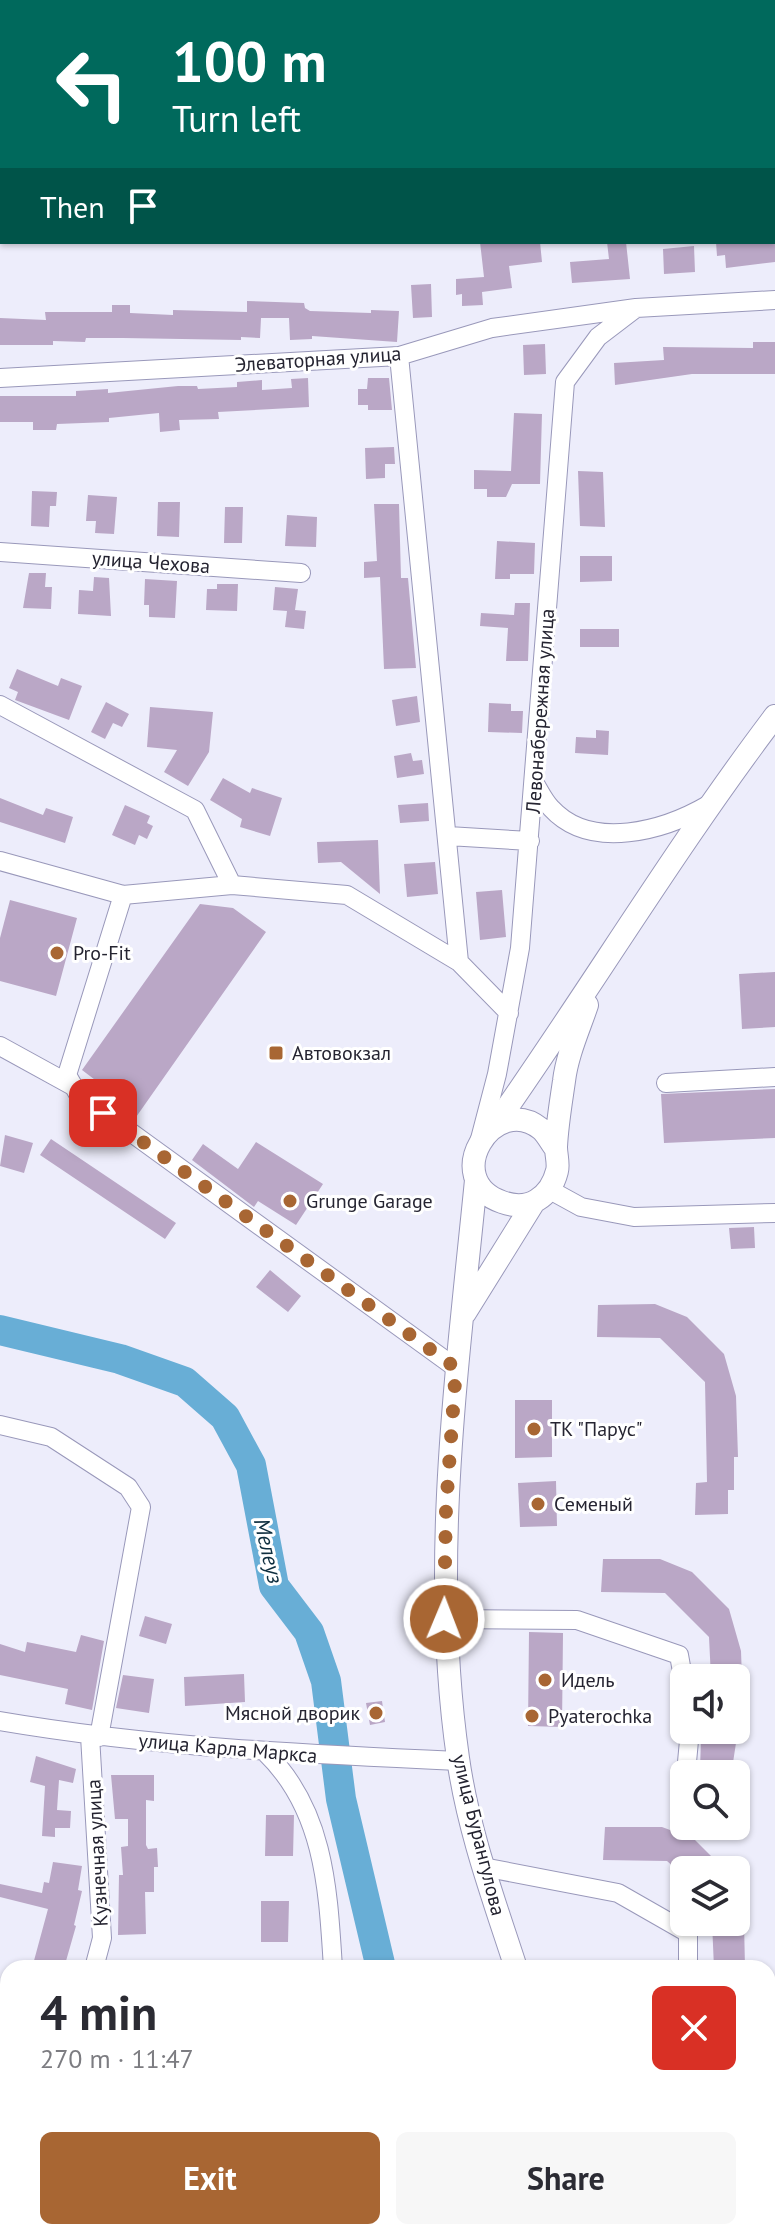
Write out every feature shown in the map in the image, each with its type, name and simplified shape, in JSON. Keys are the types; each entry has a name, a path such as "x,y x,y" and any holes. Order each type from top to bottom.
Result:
{"main road":[{"path":"593,985 708,805 775,716"},
{"name":"улица Бурангулова","path":"513,1960 483,1867 458,1761 444,1619 446,1508 456,1368 476,1180 473,1158 488,1132 593,985"},
{"name":"улица Бурангулова","path":"462,1317 558,1169 556,1149 565,1075 593,985"},
{"path":"488,1132 518,1121 541,1129 556,1149"},
{"path":"476,1180 490,1198 512,1206 542,1196"}],"street":[{"name":"Элеваторная улица","path":"0,378 399,356 492,328 636,308 775,300"},
{"name":"Левонабережная улица","path":"488,1132 520,948 565,382 598,337 636,308"},
{"path":"399,356 459,962"},
{"name":"улица Чехова","path":"0,552 301,573"},
{"path":"0,705 195,810 232,885"},
{"path":"534,782 552,809 570,821 600,831 629,833 658,828 708,805"},
{"path":"448,836 530,841"},
{"path":"0,861 123,895 232,885 347,895 459,962 509,1013"},
{"path":"123,895 67,1075 71,1085 78,1094 456,1368"},
{"path":"0,1046 71,1085"},
{"path":"666,1083 775,1077"},
{"path":"542,1196 634,1217 775,1213"},
{"name":"Кузнечная улица","path":"0,1425 51,1437 128,1487 141,1507 142,1519 95,1737 102,1938 96,1960"},
{"path":"444,1619 577,1620 679,1655 681,1664"},
{"name":"улица Карла Маркса","path":"0,1721 95,1737 286,1754 458,1761"},
{"path":"265,1752 284,1770 296,1789 317,1838 326,1870 332,1960"},
{"path":"483,1867 618,1893 688,1933 688,1960"}],"building":[{"path":"480,244 540,244 542,262 509,266 512,288 482,292 483,305 462,306 462,294 456,295 456,279 484,277"},
{"path":"607,244 626,244 630,279 572,283 570,262 609,259"},
{"path":"716,244 775,244 775,262 726,268 725,255 717,256"},
{"path":"694,246 695,272 664,274 663,249"},
{"path":"431,284 432,317 413,318 411,285"},
{"path":"247,301 304,303 310,311 399,311 397,342 312,336 312,339 290,340 289,318 261,318 260,338 241,337 241,340 86,338 85,342 53,341 53,345 0,345 0,318 46,320 45,312 112,312 112,305 130,305 130,313 173,315 173,310 247,312"},
{"path":"753,342 775,342 775,374 692,374 615,385 614,363 664,360 663,347 753,348"},
{"path":"545,344 546,374 524,375 523,345"},
{"path":"308,378 309,407 218,412 219,419 179,420 180,430 160,432 159,413 109,418 109,422 57,424 56,430 33,430 33,422 0,422 0,396 76,396 76,391 108,389 108,393 178,386 197,386 198,389 237,387 237,382 262,380 262,390 292,388 291,379"},
{"path":"368,378 389,378 392,410 368,410 368,405 358,405 358,389 367,389"},
{"path":"514,413 542,414 540,484 512,484 506,497 487,497 487,489 474,489 474,470 511,471"},
{"path":"394,447 395,464 385,464 385,478 366,479 365,448"},
{"path":"578,471 603,472 605,527 580,526"},
{"path":"32,491 57,492 56,506 50,506 49,527 31,526"},
{"path":"88,495 117,497 114,534 95,533 96,521 86,521"},
{"path":"158,502 180,502 179,537 157,536"},
{"path":"374,504 399,504 401,578 408,578 416,668 384,669 380,577 364,578 364,562 377,561"},
{"path":"225,507 243,507 242,543 224,543"},
{"path":"287,515 317,517 316,547 285,546"},
{"path":"497,541 535,543 534,574 510,574 510,579 495,579"},
{"path":"580,556 612,556 612,581 580,582"},
{"path":"29,573 46,573 45,587 52,587 51,609 23,608"},
{"path":"94,577 109,578 111,616 78,614 79,590 93,591"},
{"path":"145,579 177,581 175,618 149,617 149,605 144,605"},
{"path":"217,584 238,584 237,611 206,610 207,589 217,589"},
{"path":"275,587 298,589 295,610 306,611 304,629 285,627 287,611 273,610"},
{"path":"515,603 530,603 528,661 506,661 508,628 480,626 481,613 514,615"},
{"path":"580,629 619,629 619,647 580,647"},
{"path":"17,669 58,686 61,678 82,686 69,720 15,700 18,692 9,688"},
{"path":"417,696 420,722 396,726 392,700"},
{"path":"106,702 129,714 122,727 113,723 105,739 91,732"},
{"path":"489,703 511,704 511,711 523,711 522,733 488,732"},
{"path":"150,707 213,712 209,752 188,786 164,772 177,750 147,747"},
{"path":"596,730 609,731 608,755 575,753 576,737 596,738"},
{"path":"411,753 413,761 422,760 424,774 397,778 394,756"},
{"path":"223,778 250,793 252,788 282,798 270,836 240,827 242,819 210,800"},
{"path":"0,798 43,815 46,808 73,817 65,843 0,822"},
{"path":"428,803 429,821 400,823 398,805"},
{"path":"125,805 150,816 147,823 153,826 147,839 139,835 135,845 112,835"},
{"path":"378,840 380,894 341,862 318,863 317,842"},
{"path":"435,862 438,894 407,897 404,864"},
{"path":"502,890 506,937 480,940 476,892"},
{"path":"10,900 77,918 56,996 0,981 0,938"},
{"path":"200,904 233,908 266,932 134,1120 110,1102 115,1095 82,1070"},
{"path":"775,972 775,1027 742,1029 739,974"},
{"path":"775,1089 775,1138 664,1143 661,1094"},
{"path":"5,1135 33,1143 24,1173 0,1166"},
{"path":"51,1139 176,1223 165,1239 40,1155"},
{"path":"256,1142 323,1184 296,1225 258,1201 254,1207 192,1160 203,1144 238,1169"},
{"path":"754,1227 755,1248 731,1249 729,1228"},
{"path":"270,1270 301,1296 288,1312 256,1287"},
{"path":"655,1304 687,1317 724,1354 736,1396 738,1457 734,1457 734,1490 728,1490 728,1514 695,1515 696,1483 707,1482 705,1382 660,1338 597,1337 598,1305"},
{"name":"ТК \"Парус\"","path":"515,1400 552,1400 552,1457 515,1458"},
{"name":"Семеный","path":"556,1481 557,1526 520,1527 518,1483"},
{"path":"603,1559 660,1559 692,1572 729,1609 741,1651 741,1664 710,1664 709,1637 665,1593 601,1592"},
{"path":"145,1616 172,1624 166,1644 139,1636"},
{"name":"Идель","path":"529,1632 563,1633 562,1727 528,1726"},
{"path":"81,1635 104,1641 92,1710 65,1704 68,1689 0,1675 0,1644 25,1652 27,1642 76,1652"},
{"path":"244,1674 245,1702 185,1706 184,1677"},
{"path":"123,1675 154,1679 149,1713 116,1708"},
{"name":"Мясной дворик","path":"382,1701 385,1722 370,1725 366,1703"},
{"path":"701,1744 736,1744 733,1760 700,1760"},
{"path":"36,1756 76,1769 73,1783 59,1780 57,1810 71,1811 70,1828 55,1828 55,1837 42,1836 45,1786 30,1782"},
{"path":"111,1775 154,1775 154,1801 146,1800 146,1845 148,1849 157,1848 158,1867 154,1867 154,1892 145,1892 146,1934 118,1935 119,1875 123,1875 121,1847 128,1846 128,1819 115,1819"},
{"path":"266,1815 294,1815 293,1856 265,1856"},
{"path":"605,1827 662,1827 670,1830 670,1840 695,1840 711,1856 670,1856 670,1864 667,1861 603,1860"},
{"path":"53,1862 82,1866 78,1890 82,1891 66,1960 34,1960 48,1909 0,1897 0,1884 42,1893 44,1882 49,1883"},
{"path":"261,1901 289,1901 288,1942 261,1942"},
{"path":"713,1936 744,1936 745,1960 714,1960"}],"waterway":[{"name":"Мелеуз","path":"0,1330 120,1359 185,1382 225,1417 251,1465 274,1586 309,1632 326,1681 341,1799 379,1960"}],"place":[{"name":"Pro-Fit","path":"57,953"},
{"name":"Автовокзал","path":"276,1053"},
{"name":"Grunge Garage","path":"290,1201"},
{"name":"ТК \"Парус\"","path":"534,1429"},
{"name":"Семеный","path":"538,1504"},
{"name":"Идель","path":"545,1680"},
{"name":"Мясной дворик","path":"376,1713"},
{"name":"Pyaterochka","path":"532,1716"}],"route":[{"path":"103,1113 456,1368 446,1508 444,1619"}]}
